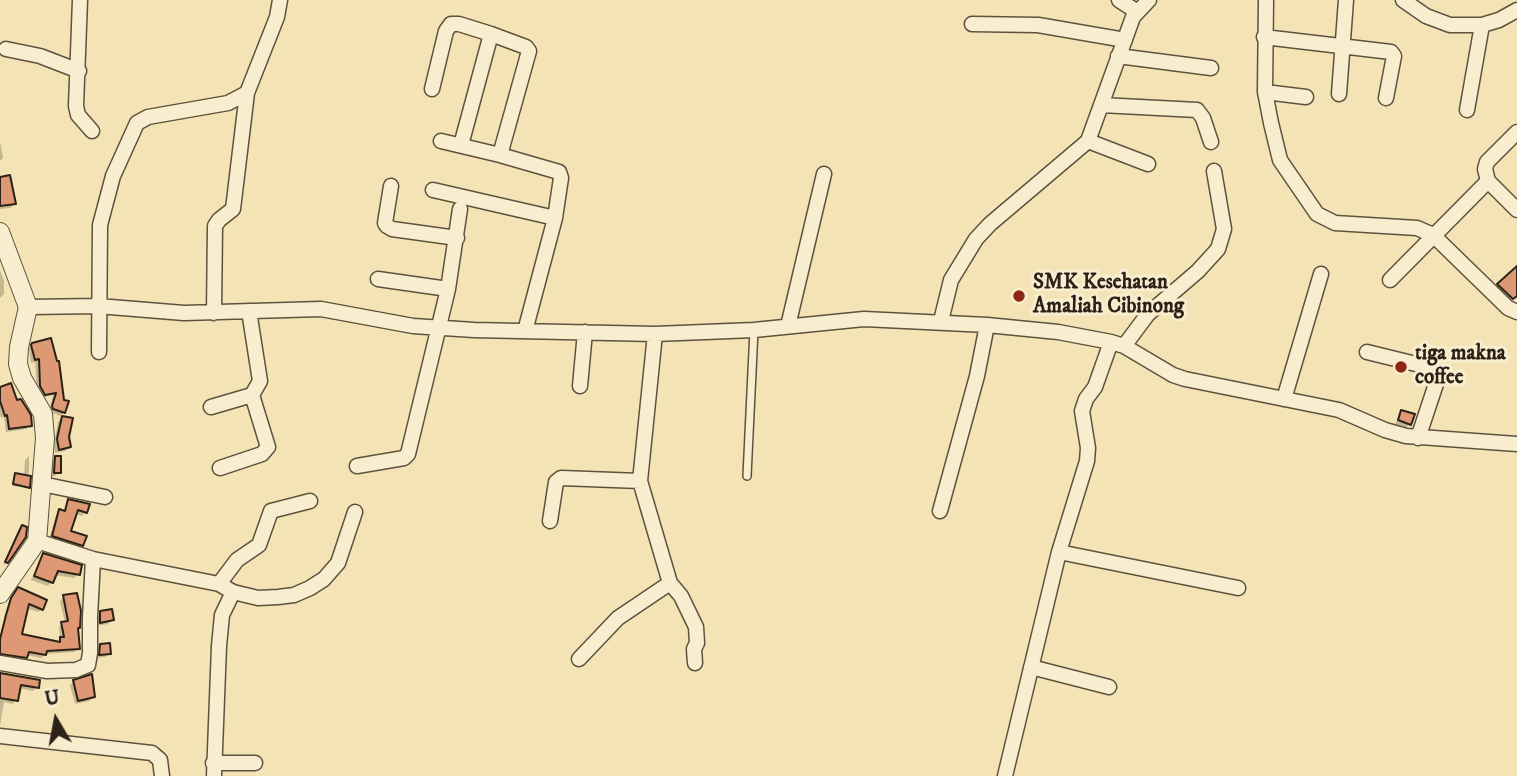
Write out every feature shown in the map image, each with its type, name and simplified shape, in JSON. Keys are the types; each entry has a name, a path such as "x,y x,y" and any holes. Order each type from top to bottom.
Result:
{"street":[{"path":"80,0 76,106 78,115 92,131"},
{"path":"214,313 215,226 232,212 234,206 247,93 280,0"},
{"path":"1119,0 1136,11"},
{"path":"942,321 951,280 976,239 1004,211 1088,141 1136,11 1149,0"},
{"path":"1266,0 1265,92 1280,160 1317,214 1335,223 1417,228 1433,235 1508,309 1517,312"},
{"path":"1339,94 1346,0"},
{"path":"1403,0 1437,22 1450,25 1482,25 1499,20 1517,10"},
{"path":"432,89 448,27 454,23 526,47 530,55 500,155"},
{"path":"972,24 1038,25 1125,40"},
{"path":"1467,110 1482,25"},
{"path":"461,145 491,34"},
{"path":"1264,37 1393,53 1386,98"},
{"path":"6,49 40,56 79,71"},
{"path":"1118,56 1211,68"},
{"path":"1265,92 1306,97"},
{"path":"99,352 102,216 113,176 137,123 148,117 228,103 247,93"},
{"path":"1101,105 1197,110 1203,118 1211,142"},
{"path":"1517,132 1487,162 1485,169 1488,181 1517,211"},
{"path":"441,141 560,173 555,218 525,331"},
{"path":"1088,141 1148,164"},
{"path":"1004,776 1059,552 1087,461 1088,448 1082,411 1086,399 1118,344 1198,271 1218,248 1224,229 1214,171"},
{"path":"788,326 824,174"},
{"path":"1390,280 1488,181"},
{"path":"391,186 385,223 387,226 392,229 457,238"},
{"path":"433,190 555,218"},
{"path":"357,466 407,456 421,408 448,289 460,209"},
{"path":"0,232 28,307 18,364 22,378 44,417 37,541 0,594"},
{"path":"1284,399 1321,274"},
{"path":"378,279 448,289"},
{"path":"28,307 98,306 161,312 214,313 321,309 389,323 474,330 655,334 754,330 864,319 987,325 1058,332 1118,344 1185,379 1339,410 1385,430 1418,438 1517,444"},
{"path":"211,407 252,395 259,386 260,375 249,312"},
{"path":"940,511 977,376 987,325"},
{"path":"580,386 585,332"},
{"path":"655,334 640,481 670,583 681,596 696,627 695,663"},
{"path":"1367,352 1420,365 1433,372 1437,380 1418,438"},
{"path":"220,468 267,450 268,444 252,395"},
{"path":"550,522 556,482 561,478 640,481"},
{"path":"42,484 105,497"},
{"path":"219,584 237,559 259,545 271,511 310,501"},
{"path":"37,541 93,559 219,584 233,592 258,598 278,597 294,595 324,579 338,563 355,512"},
{"path":"1059,552 1238,588"},
{"path":"0,663 47,671 76,670 88,665 93,559"},
{"path":"579,659 618,618 670,583"},
{"path":"233,592 222,615 214,769 255,763"},
{"path":"1031,667 1108,687"},
{"path":"0,736 152,752 160,760 162,776"}],"lane":[{"path":"747,476 754,330"}],"building":[{"path":"10,175 16,204 0,206 0,177"},
{"path":"1517,266 1517,296 1513,299 1497,284"},
{"path":"51,338 59,361 64,400 69,401 65,413 53,409 56,393 45,395 40,386 39,359 35,360 31,345"},
{"path":"11,383 17,400 21,399 31,415 32,426 9,429 7,415 5,416 0,401 0,387"},
{"path":"1401,410 1415,414 1411,425 1398,420"},
{"path":"62,416 73,418 69,437 71,447 59,450 57,439"},
{"path":"55,456 61,456 61,473 54,473"},
{"path":"15,473 31,476 30,488 13,484"},
{"path":"68,499 90,504 87,513 78,510 71,531 87,536 83,546 52,536 59,509 65,511"},
{"path":"22,525 27,527 26,537 8,563 5,562"},
{"path":"43,553 82,565 80,575 58,571 53,583 34,576"},
{"path":"18,587 47,600 43,610 29,604 22,634 60,642 60,637 64,637 61,622 68,621 63,595 77,593 81,611 78,628 80,649 47,651 46,655 29,652 27,658 0,654 0,639 6,615 11,598"},
{"path":"112,609 114,620 100,623 100,611"},
{"path":"110,643 111,654 99,655 100,644"},
{"path":"0,673 40,680 39,688 21,685 18,701 0,698"},
{"path":"92,674 95,697 78,701 73,680"}],"place":[{"name":"SMK Kesehatan Amaliah Cibinong","path":"1019,296"},
{"name":"tiga makna coffee","path":"1401,367"}]}
